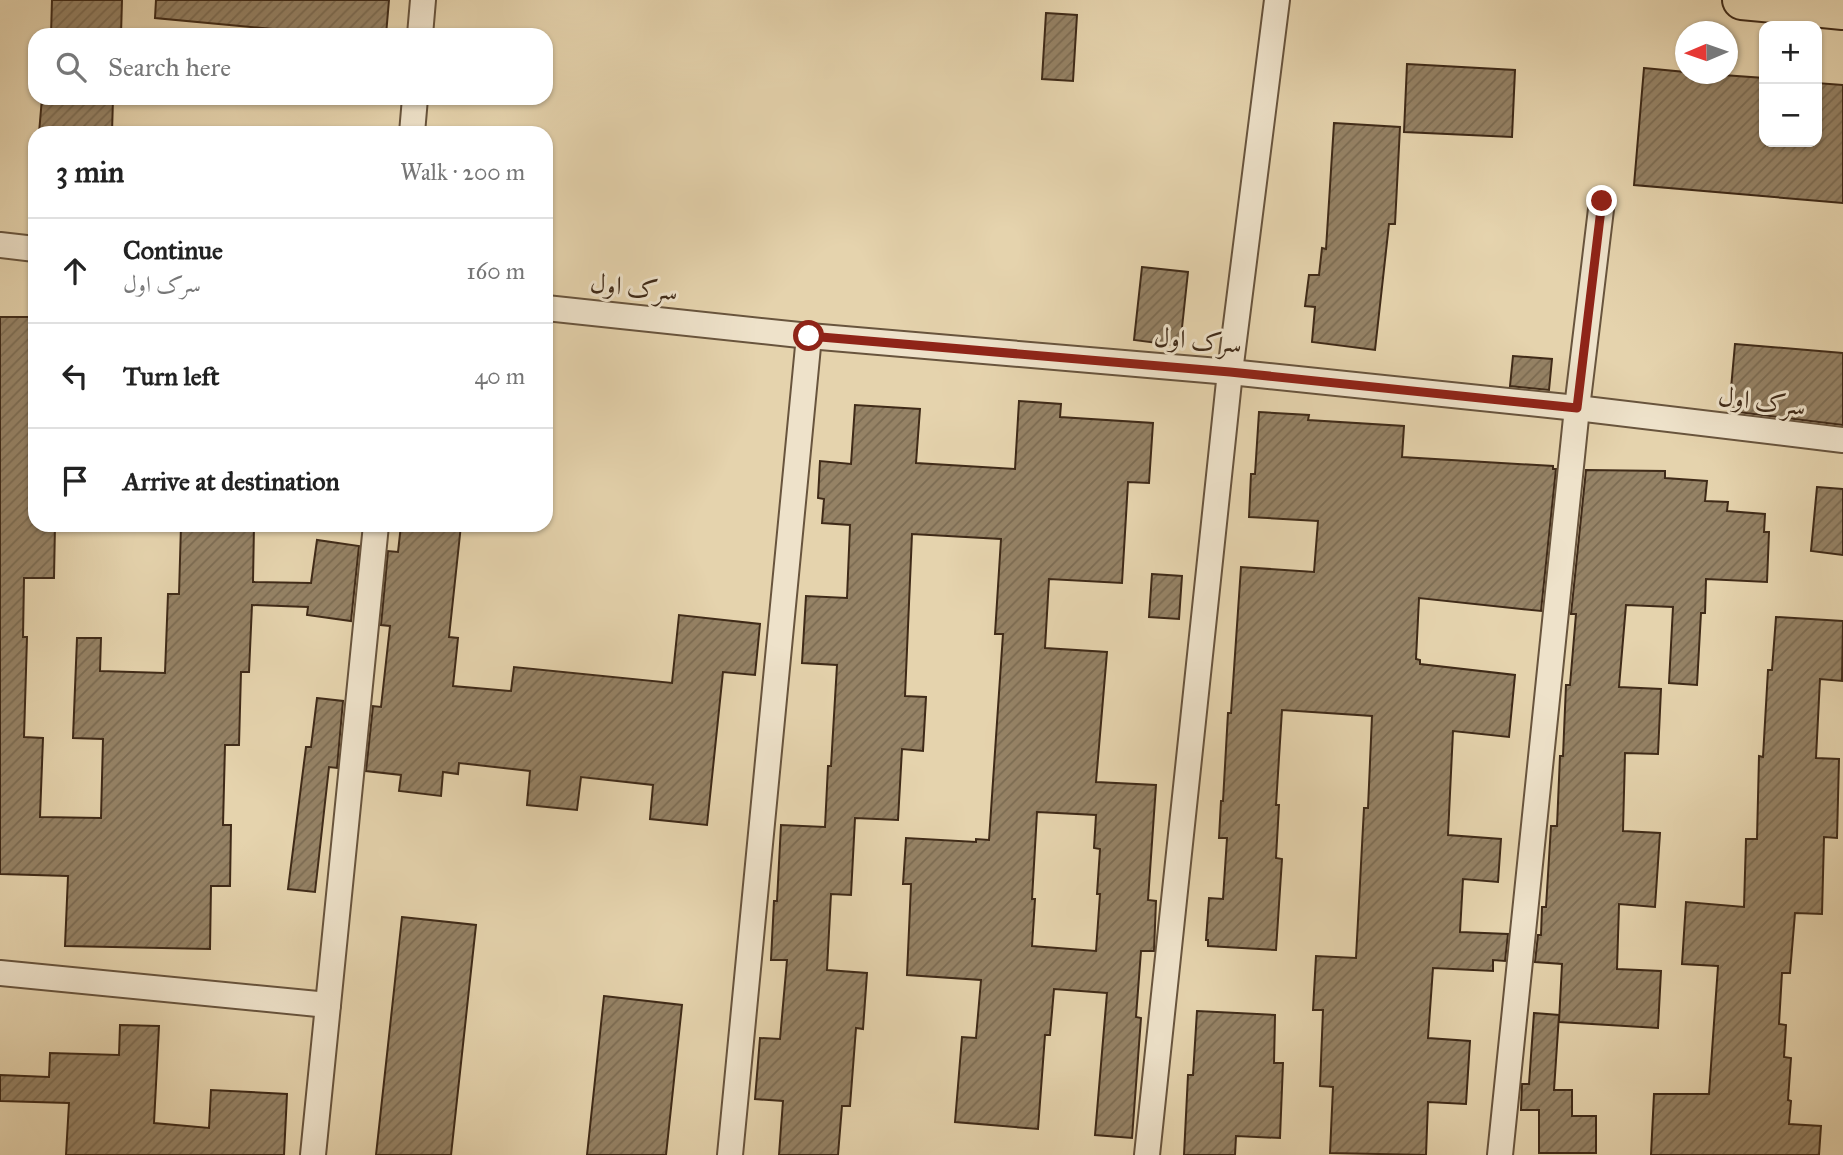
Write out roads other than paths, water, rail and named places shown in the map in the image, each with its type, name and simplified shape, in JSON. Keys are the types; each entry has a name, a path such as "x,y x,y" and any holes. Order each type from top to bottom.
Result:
{"main road":[{"path":"1742,0 1843,10"}],"street":[{"path":"421,28 423,0"},
{"path":"1147,1155 1230,372 1277,0"},
{"path":"413,126 414,105"},
{"path":"1500,1155 1577,408 1602,201"},
{"path":"0,244 28,248"},
{"name":"سرک‌ اول","path":"553,309 809,336 1230,372 1577,408 1843,440"},
{"path":"730,1155 809,336"},
{"path":"313,1155 375,532"},
{"path":"0,973 328,1005"}]}
